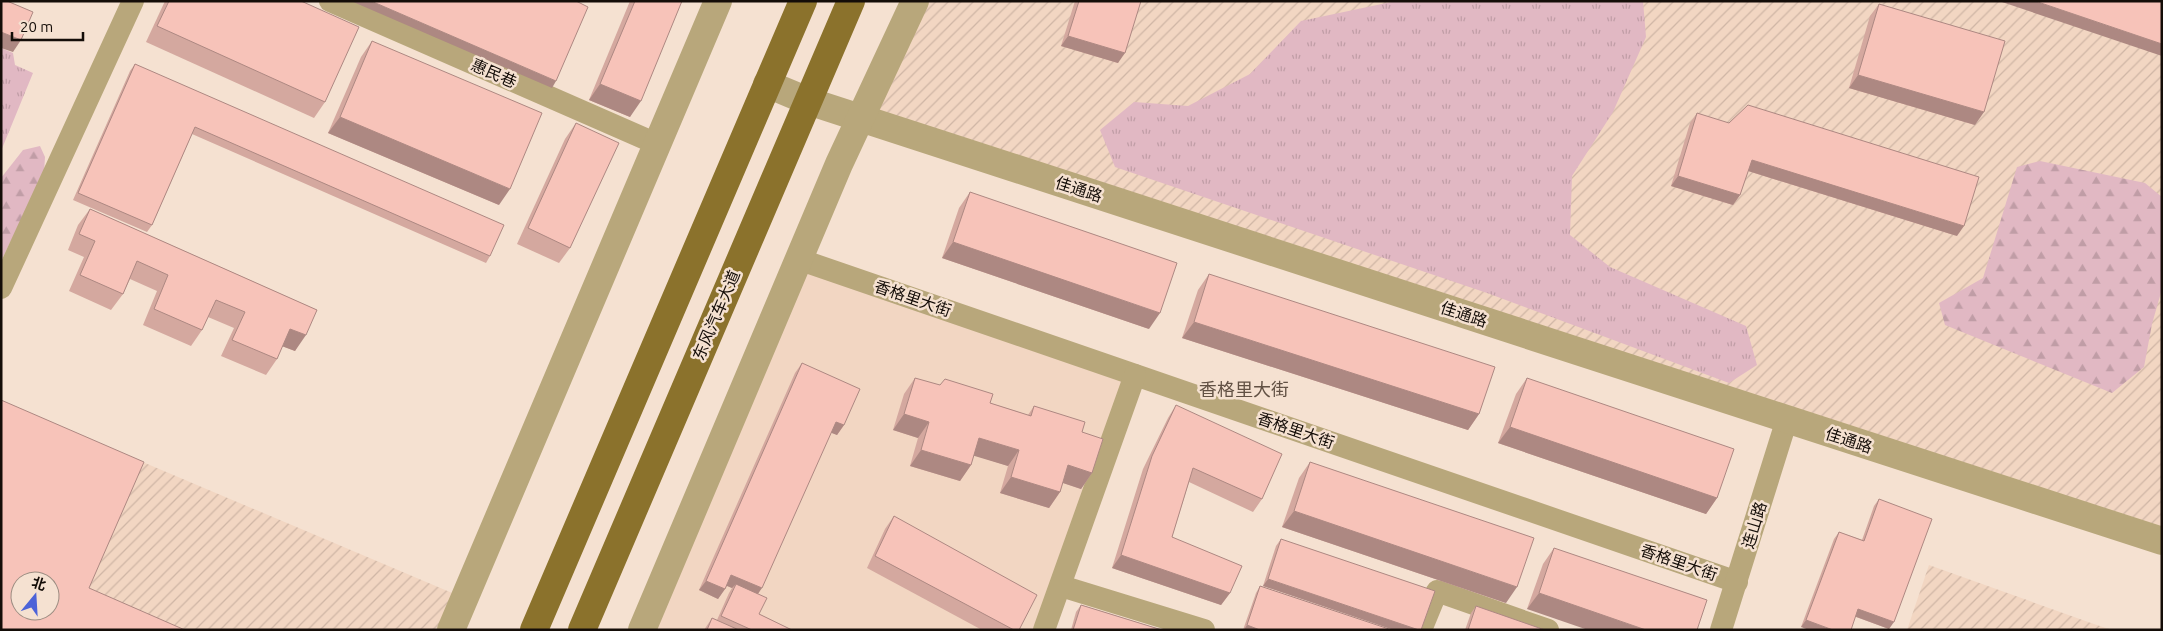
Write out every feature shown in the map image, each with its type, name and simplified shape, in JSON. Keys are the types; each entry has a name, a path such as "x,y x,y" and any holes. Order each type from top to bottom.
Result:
{"main road":[{"path":"534,630 803,1"},
{"name":"东风汽车大道","path":"582,630 852,1"}],"street":[{"path":"1,288 133,1"},
{"name":"惠民巷","path":"330,1 657,144"},
{"path":"451,630 718,1"},
{"path":"642,630 798,259 860,118 915,1"},
{"name":"佳通路","path":"767,84 808,101 2162,541"},
{"name":"香格里大街","path":"798,259 1736,582"},
{"path":"1044,630 1135,375"},
{"name":"连山路","path":"1721,630 1787,419"},
{"path":"1061,586 1204,630"},
{"path":"1421,630 1437,591 1548,630"}],"shaded area":[{"path":"915,1 2162,1 2162,541 860,118"},
{"path":"798,259 1135,375 1044,630 642,630"},
{"path":"1,402 464,598 451,630 1,630"},
{"path":"1929,565 2091,623 2112,630 1907,630"}],"green space":[{"path":"1396,1 1643,1 1646,37 1613,112 1572,176 1570,235 1610,267 1746,326 1757,365 1729,383 1487,293 1115,167 1100,130 1134,102 1188,106 1250,74 1301,21"},
{"path":"1,48 13,53 15,65 33,73 1,151"},
{"path":"40,146 45,157 44,174 1,261 1,178 23,150"},
{"path":"2040,161 2145,183 2162,197 2162,289 2152,324 2144,367 2112,393 1945,325 1939,303 1983,278 2017,167"}],"building":[{"path":"1,1 7,1 33,12 21,40 1,32"},
{"path":"169,1 301,1 359,27 325,102 157,26"},
{"path":"371,1 576,1 588,7 556,81"},
{"path":"635,1 682,1 641,101 600,84"},
{"path":"1079,1 1141,1 1125,53 1068,36"},
{"path":"2035,1 2162,1 2162,44"},
{"path":"1879,4 2005,41 1984,112 1858,75"},
{"path":"372,41 542,113 510,189 340,117"},
{"path":"135,64 504,225 490,256 195,127 152,225 78,193"},
{"path":"1748,105 1979,177 1964,226 1752,160 1740,195 1678,176 1697,113 1729,123"},
{"path":"576,123 619,143 570,248 528,228"},
{"path":"970,192 1177,263 1160,313 953,242"},
{"path":"90,209 317,310 306,335 290,329 277,359 232,340 245,312 216,300 202,330 154,309 168,275 137,261 123,294 80,275 95,241 79,234"},
{"path":"1209,274 1495,367 1479,414 1194,322"},
{"path":"802,363 860,389 844,425 836,422 762,588 731,575 725,589 706,581"},
{"path":"915,378 940,385 945,379 993,394 990,403 1031,416 1034,406 1085,422 1082,432 1103,439 1092,473 1068,465 1060,492 1011,477 1019,450 979,438 971,465 921,450 929,422 904,414"},
{"path":"1527,378 1734,449 1717,498 1510,427"},
{"path":"1,400 144,462 89,588 185,630 1,630"},
{"path":"1176,405 1282,454 1262,499 1193,468 1172,537 1242,566 1230,593 1121,555 1152,456"},
{"path":"1310,462 1534,538 1517,587 1294,511"},
{"path":"1879,499 1932,519 1894,622 1858,609 1851,630 1833,630 1806,620 1839,532 1864,541"},
{"path":"894,516 1037,595 1019,630 1014,630 875,556"},
{"path":"1281,539 1435,591 1421,630 1268,579"},
{"path":"1554,548 1707,600 1697,630 1646,630 1539,593"},
{"path":"736,584 767,598 759,614 792,630 752,630 721,616"},
{"path":"1260,586 1392,630 1260,630 1247,625"},
{"path":"1081,605 1162,630 1073,630"},
{"path":"1476,606 1545,630 1468,630"},
{"path":"712,618 739,630 707,630"}],"district":[{"name":"香格里大街","path":"1244,390"}]}
